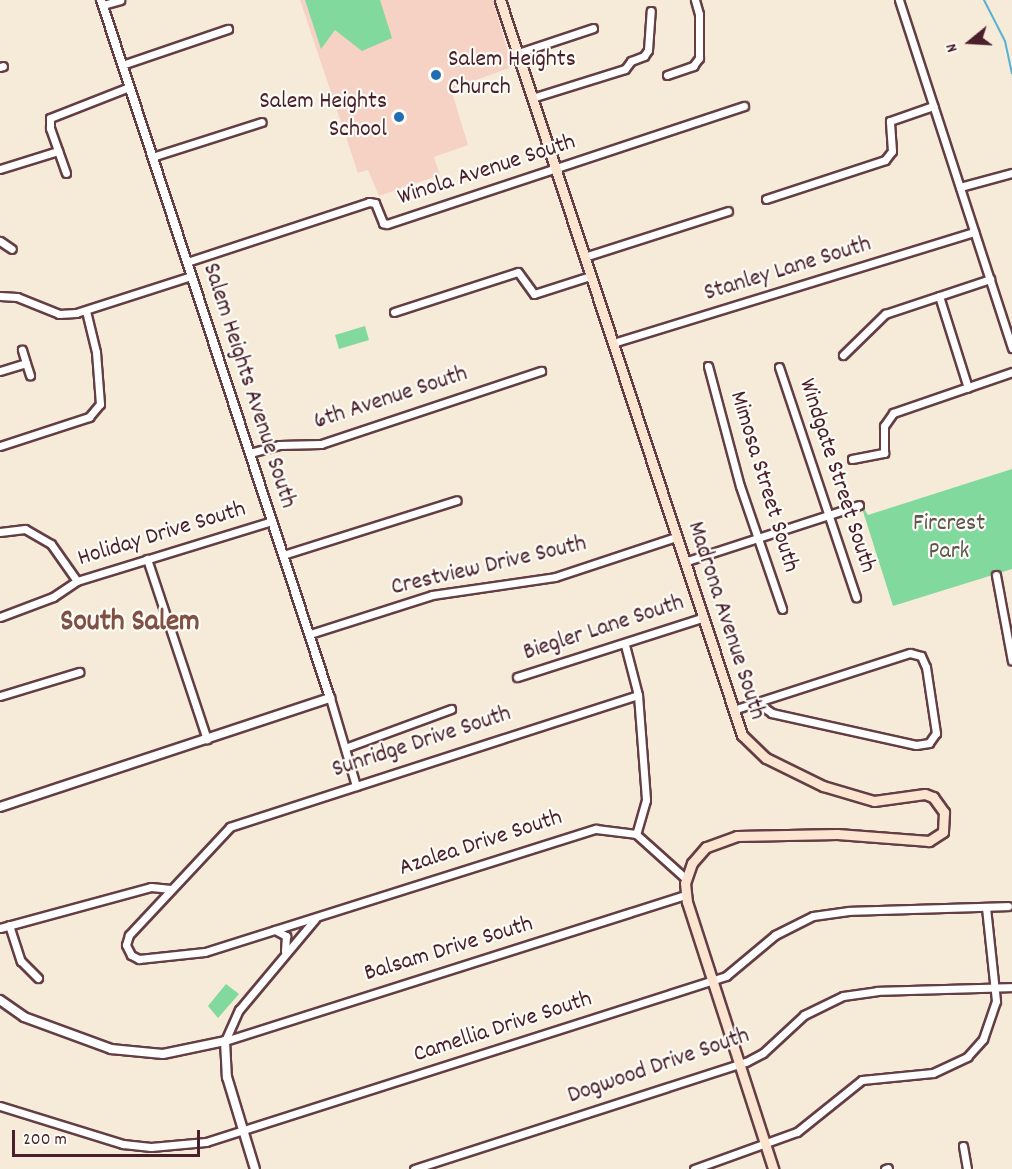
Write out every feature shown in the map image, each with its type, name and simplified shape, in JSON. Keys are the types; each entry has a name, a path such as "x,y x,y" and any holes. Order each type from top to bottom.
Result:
{"main road":[{"name":"Madrona Avenue South","path":"500,0 702,618 733,710 747,742 766,758 823,786 861,798 882,801 928,795 941,807 945,828 934,839 923,842 837,834 729,837 702,850 685,878"},
{"path":"685,878 686,895 712,981 773,1169"}],"street":[{"path":"102,3 120,0"},
{"path":"667,75 693,66 699,58 699,14 695,0"},
{"path":"899,0 1012,348"},
{"name":"Salem Heights Avenue South","path":"102,3 310,634 356,786"},
{"path":"532,98 625,69 631,61 644,56 648,50 651,11"},
{"path":"518,53 593,28"},
{"path":"122,64 228,29"},
{"path":"66,173 50,118 129,87"},
{"name":"Winola Avenue South","path":"187,262 369,202 375,203 383,223 387,224 744,106"},
{"path":"766,199 885,160 892,150 890,121 933,106"},
{"path":"152,157 262,122"},
{"path":"0,169 58,151"},
{"path":"960,187 1012,173"},
{"path":"584,257 728,211"},
{"name":"Stanley Lane South","path":"613,343 685,320 714,315 974,232"},
{"path":"0,241 12,249"},
{"path":"394,312 518,272 534,294 590,276"},
{"path":"0,296 17,297 59,314 86,311 191,276"},
{"path":"843,355 885,314 990,279"},
{"path":"939,296 968,388"},
{"path":"0,446 88,417 100,404 98,358 86,311"},
{"path":"1004,322 1012,320"},
{"path":"22,350 30,375"},
{"path":"0,371 26,363"},
{"name":"Mimosa Street South","path":"708,366 757,538 782,609"},
{"name":"Windgate Street South","path":"779,367 856,597"},
{"name":"6th Avenue South","path":"250,453 279,445 321,444 541,371"},
{"path":"852,459 884,453 884,426 893,413 1012,372"},
{"path":"283,555 457,500"},
{"path":"684,562 859,505"},
{"name":"Holiday Drive South","path":"0,617 53,597 77,581 272,521"},
{"path":"0,532 25,529 51,544 77,581"},
{"name":"Crestview Drive South","path":"310,634 432,595 555,577 676,537"},
{"path":"147,559 207,739"},
{"path":"996,575 1008,612 1012,661"},
{"name":"Biegler Lane South","path":"517,677 625,645 702,618"},
{"path":"625,645 638,695 646,800 636,834 685,878"},
{"path":"733,710 760,705 771,697 910,653 921,656 926,667 936,733 929,744 916,745 772,713 760,705"},
{"path":"0,696 79,672"},
{"name":"Sunridge Drive South","path":"171,889 222,834 235,825 638,695"},
{"path":"0,807 330,698"},
{"path":"345,748 450,709"},
{"name":"Azalea Drive South","path":"171,889 129,935 126,945 131,955 139,959 178,957 316,919 582,831 606,828 636,834"},
{"path":"0,928 151,886 171,889"},
{"name":"Balsam Drive South","path":"225,1041 686,895"},
{"name":"Camellia Drive South","path":"0,1106 128,1145 182,1146 243,1132 712,981 741,967 775,935 813,916 849,911 1008,906"},
{"path":"694,1169 765,1145 807,1126 862,1080 933,1073 967,1057 989,1027 996,987 986,908"},
{"path":"255,1169 226,1074 225,1041 239,1010 285,951 316,919"},
{"path":"9,925 21,961 38,978"},
{"path":"275,930 285,936 285,951"},
{"name":"Dogwood Drive South","path":"414,1169 739,1065 764,1053 804,1015 843,996 877,991 1012,987"},
{"path":"0,1000 24,1017 111,1049 163,1054 225,1041"},
{"path":"963,1146 967,1169"}],"shaded area":[{"name":"Salem Heights School","path":"300,0 493,0 512,67 451,89 468,145 434,157 440,175 379,196 368,170 358,173"}],"green space":[{"path":"305,0 380,0 392,38 362,51 335,30 321,49"},
{"path":"365,326 369,340 339,349 335,335"},
{"name":"Fircrest Park","path":"1012,469 1012,569 893,606 860,502 868,515"},
{"path":"226,984 239,994 218,1018 208,1006"}],"waterway":[{"path":"984,0 1005,41 1012,73"}],"place":[{"name":"Salem Heights Church","path":"436,75"},
{"name":"Salem Heights School","path":"399,117"}],"district":[{"name":"South Salem","path":"130,624"}]}
